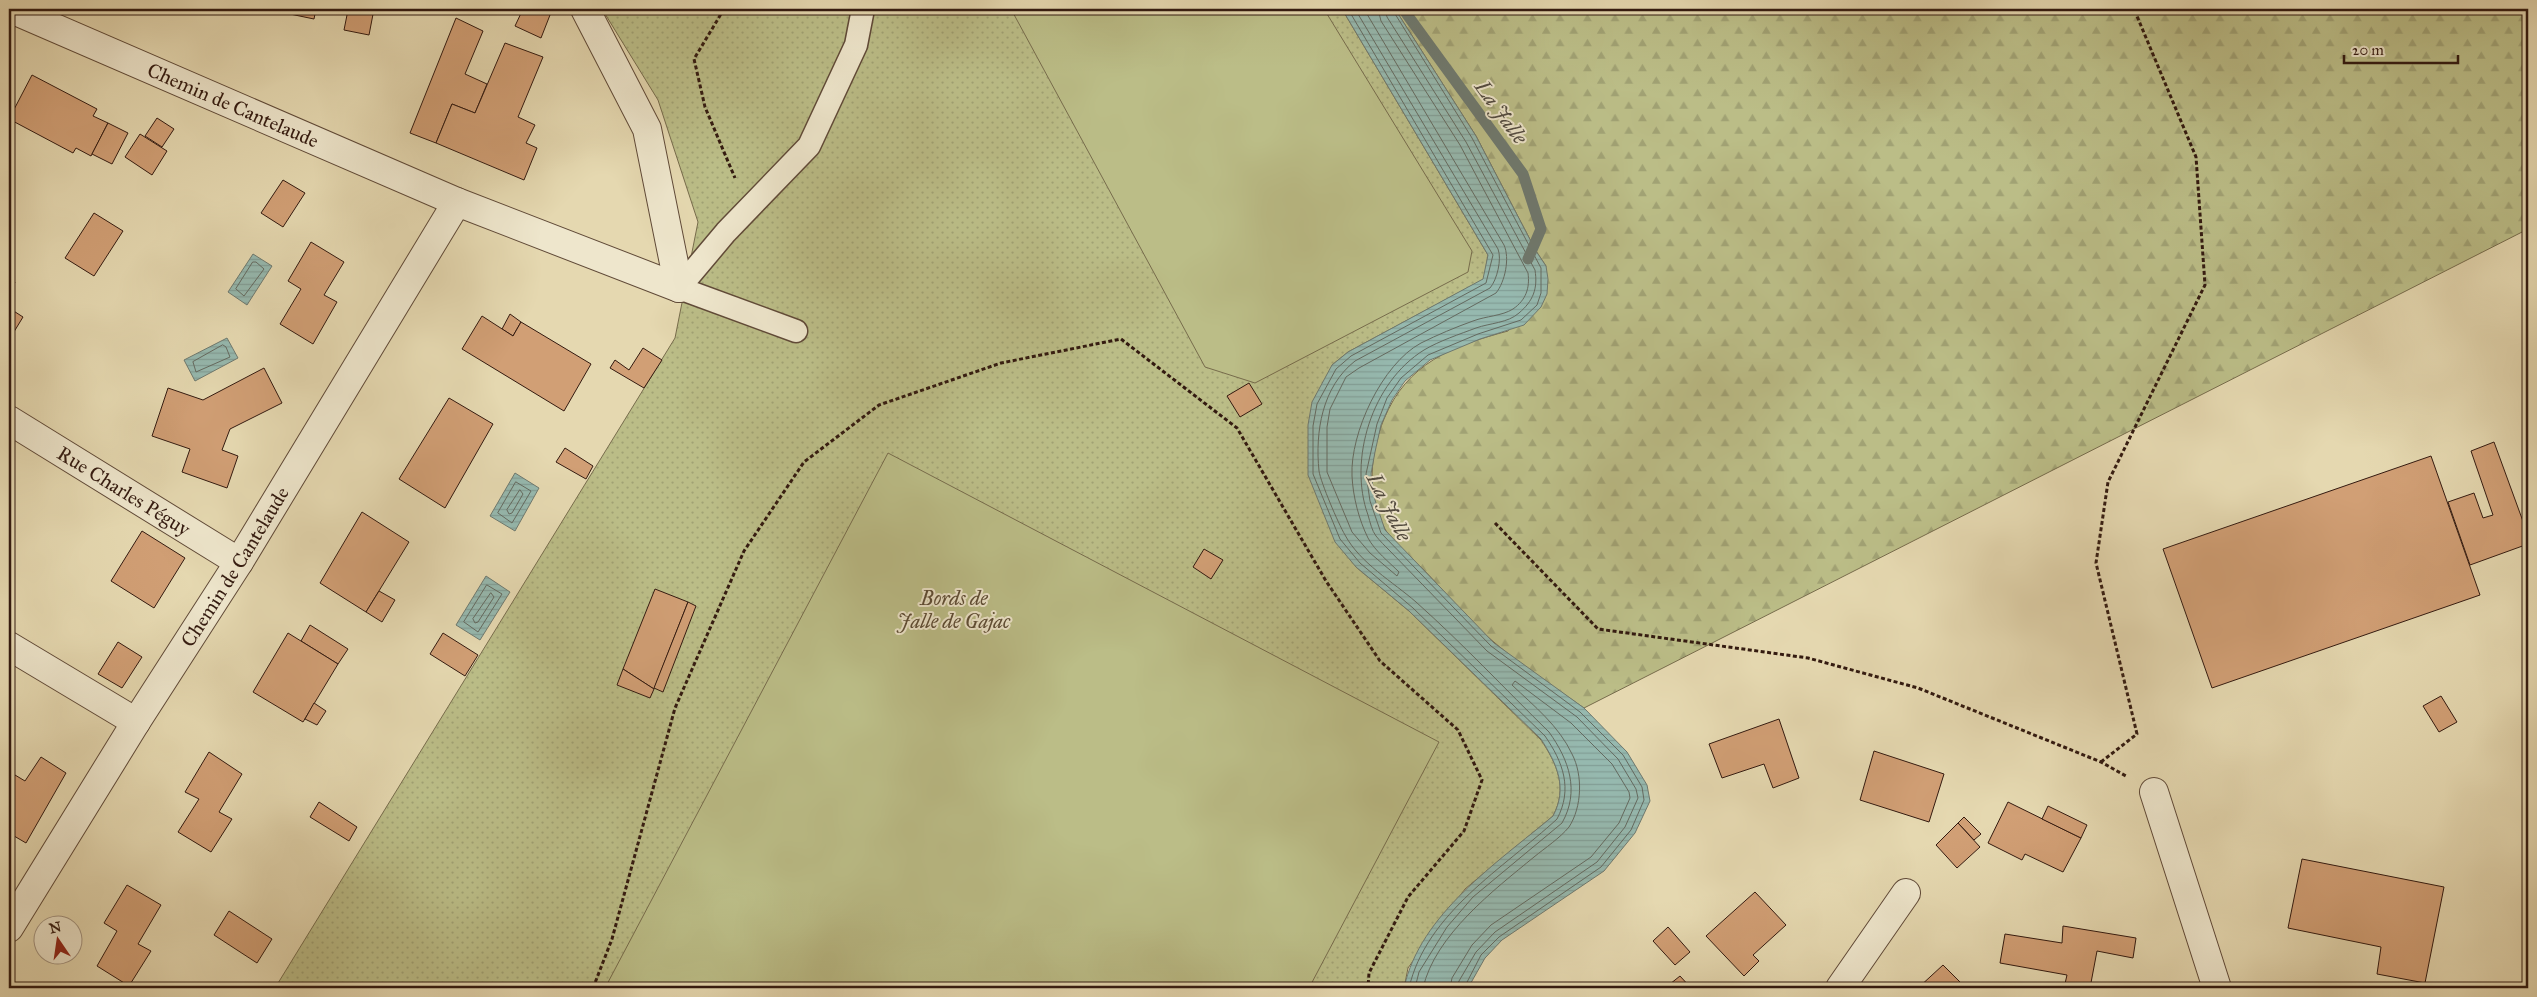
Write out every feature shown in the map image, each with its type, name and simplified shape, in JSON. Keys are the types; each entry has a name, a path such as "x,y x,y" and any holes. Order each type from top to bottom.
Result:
{"street":[{"name":"Chemin de Cantelaude","path":"12,9 457,202 679,288"},
{"path":"585,9 646,129 679,288"},
{"name":"Chemin de Cantelaude","path":"9,928 18,889 136,722 239,562 457,202"},
{"name":"Rue Charles Péguy","path":"9,420 239,562"},
{"path":"9,646 136,722"},
{"path":"2154,792 2217,988"},
{"path":"1840,988 1906,893"}],"lane":[{"path":"796,331 679,288 748,209 808,146 856,45 863,9"}],"path":[{"path":"724,9 694,60 705,107 748,209"},
{"path":"2101,762 2137,734 2096,564 2108,482 2205,285 2196,157 2134,9"},
{"path":"593,988 612,939 675,708 744,551 804,462 879,405 1001,363 1120,339 1237,428 1326,581 1380,661 1458,730 1482,780 1464,831 1408,897 1369,973 1368,988"},
{"path":"1496,523 1598,629 1808,658 1918,688 2101,762 2154,792"}],"green space":[{"name":"Bords de Jalle de Gajac","path":"602,9 1342,9 1488,255 1484,279 1348,352 1332,365 1356,567 1409,611 1541,740 1556,767 1560,786 1560,796 1553,816 1465,889 1408,968 1404,988 275,988 675,338 698,222 658,100"},
{"path":"1011,9 1324,9 1472,251 1468,272 1255,383 1205,367"},
{"path":"1395,9 2528,9 2528,229 1584,708 1516,660 1476,626 1393,540 1385,529 1375,502 1372,474 1379,432 1394,400 1405,384 1434,360 1450,351 1468,343 1508,331 1546,266 1536,251 1476,136"},
{"path":"888,453 1439,742 1309,988 605,988"}],"water":[{"path":"1342,9 1395,9 1476,136 1536,251 1546,266 1548,279 1547,294 1541,307 1524,325 1480,339 1430,360 1405,381 1392,400 1381,425 1371,474 1375,500 1385,530 1494,643 1584,708 1627,752 1647,785 1650,801 1635,833 1604,871 1502,940 1485,958 1468,988 1404,988 1413,961 1426,937 1443,913 1485,872 1553,816 1560,796 1559,776 1552,758 1541,739 1409,611 1356,567 1335,542 1308,475 1308,425 1312,402 1332,365 1348,352 1483,279 1488,255"},
{"path":"253,254 272,266 247,305 228,292"},
{"path":"227,338 238,358 195,381 184,360"},
{"path":"515,473 539,488 515,531 490,516"},
{"path":"486,576 510,592 480,640 456,625"}],"building":[{"path":"291,9 316,9 314,19 290,14"},
{"path":"340,9 374,9 369,35 344,30 348,10"},
{"path":"523,9 536,9 550,15 541,38 515,26"},
{"path":"456,18 483,31 465,74 487,84 475,113 452,104 436,143 410,133"},
{"path":"505,43 543,57 518,117 535,125 526,143 537,148 524,180 436,143 452,104 475,113"},
{"path":"32,75 97,109 93,116 108,123 91,156 76,148 73,153 9,119"},
{"path":"157,118 174,129 162,147 145,136"},
{"path":"108,123 128,133 112,164 92,154"},
{"path":"140,134 167,151 152,175 125,157"},
{"path":"283,180 305,193 283,227 261,213"},
{"path":"94,213 123,231 94,276 65,258"},
{"path":"311,242 344,262 324,295 337,302 313,344 280,324 301,289 288,281"},
{"path":"9,278 15,282 9,294"},
{"path":"9,308 23,317 9,340"},
{"path":"510,314 521,322 513,336 502,329"},
{"path":"482,316 513,336 521,322 591,364 564,411 462,349"},
{"path":"643,348 662,360 644,388 610,368 615,360 629,370"},
{"path":"264,368 282,403 230,429 222,450 238,456 227,488 182,472 190,449 152,436 168,388 203,400"},
{"path":"1249,383 1262,404 1240,417 1227,396"},
{"path":"449,398 493,424 445,508 399,479"},
{"path":"2494,442 2528,535 2528,544 2470,565 2448,502 2474,493 2483,518 2493,515 2471,451"},
{"path":"565,448 593,466 586,479 556,462"},
{"path":"2431,456 2480,595 2212,688 2163,549"},
{"path":"362,512 409,542 366,612 320,583"},
{"path":"142,531 185,558 154,608 111,581"},
{"path":"1204,549 1223,560 1211,579 1193,567"},
{"path":"655,589 688,602 654,689 623,669"},
{"path":"379,591 395,600 382,622 366,612"},
{"path":"688,602 696,606 663,692 654,688"},
{"path":"310,625 348,649 338,664 301,641"},
{"path":"288,633 338,664 303,722 253,692"},
{"path":"443,633 478,655 465,676 430,654"},
{"path":"118,642 142,657 122,688 98,674"},
{"path":"623,669 654,689 650,698 617,685"},
{"path":"2441,696 2457,722 2439,732 2423,706"},
{"path":"314,703 326,711 317,725 305,719"},
{"path":"1779,719 1799,778 1773,788 1764,764 1722,778 1709,744"},
{"path":"1874,751 1944,774 1929,822 1860,800"},
{"path":"209,752 242,774 219,812 232,819 211,852 178,832 199,799 185,792"},
{"path":"41,757 66,773 26,843 9,833 9,785 15,775 25,781"},
{"path":"9,771 15,775 9,785"},
{"path":"319,802 357,827 349,841 310,817"},
{"path":"2008,802 2081,838 2063,872 2025,854 2022,860 1988,843"},
{"path":"2048,806 2087,825 2081,838 2042,819"},
{"path":"1964,817 1981,834 1974,840 1958,823"},
{"path":"1958,823 1980,847 1957,868 1936,845"},
{"path":"2302,859 2444,887 2425,983 2377,974 2381,947 2288,928"},
{"path":"127,885 161,905 138,944 151,951 129,986 97,966 117,931 104,923"},
{"path":"1755,892 1786,925 1753,955 1759,961 1744,976 1706,936"},
{"path":"229,911 272,939 257,963 214,935"},
{"path":"2063,926 2136,938 2133,958 2097,951 2090,988 2064,988 2067,975 2000,963 2005,934 2062,943"},
{"path":"1668,927 1690,952 1675,965 1653,941"},
{"path":"1943,965 1966,988 1918,988"},
{"path":"1680,976 1691,988 1665,988"},
{"path":"2247,984 2248,988 2231,988"}],"waterway":[{"name":"La Jalle","path":"1403,9 1523,174 1541,229 1528,259"}]}
